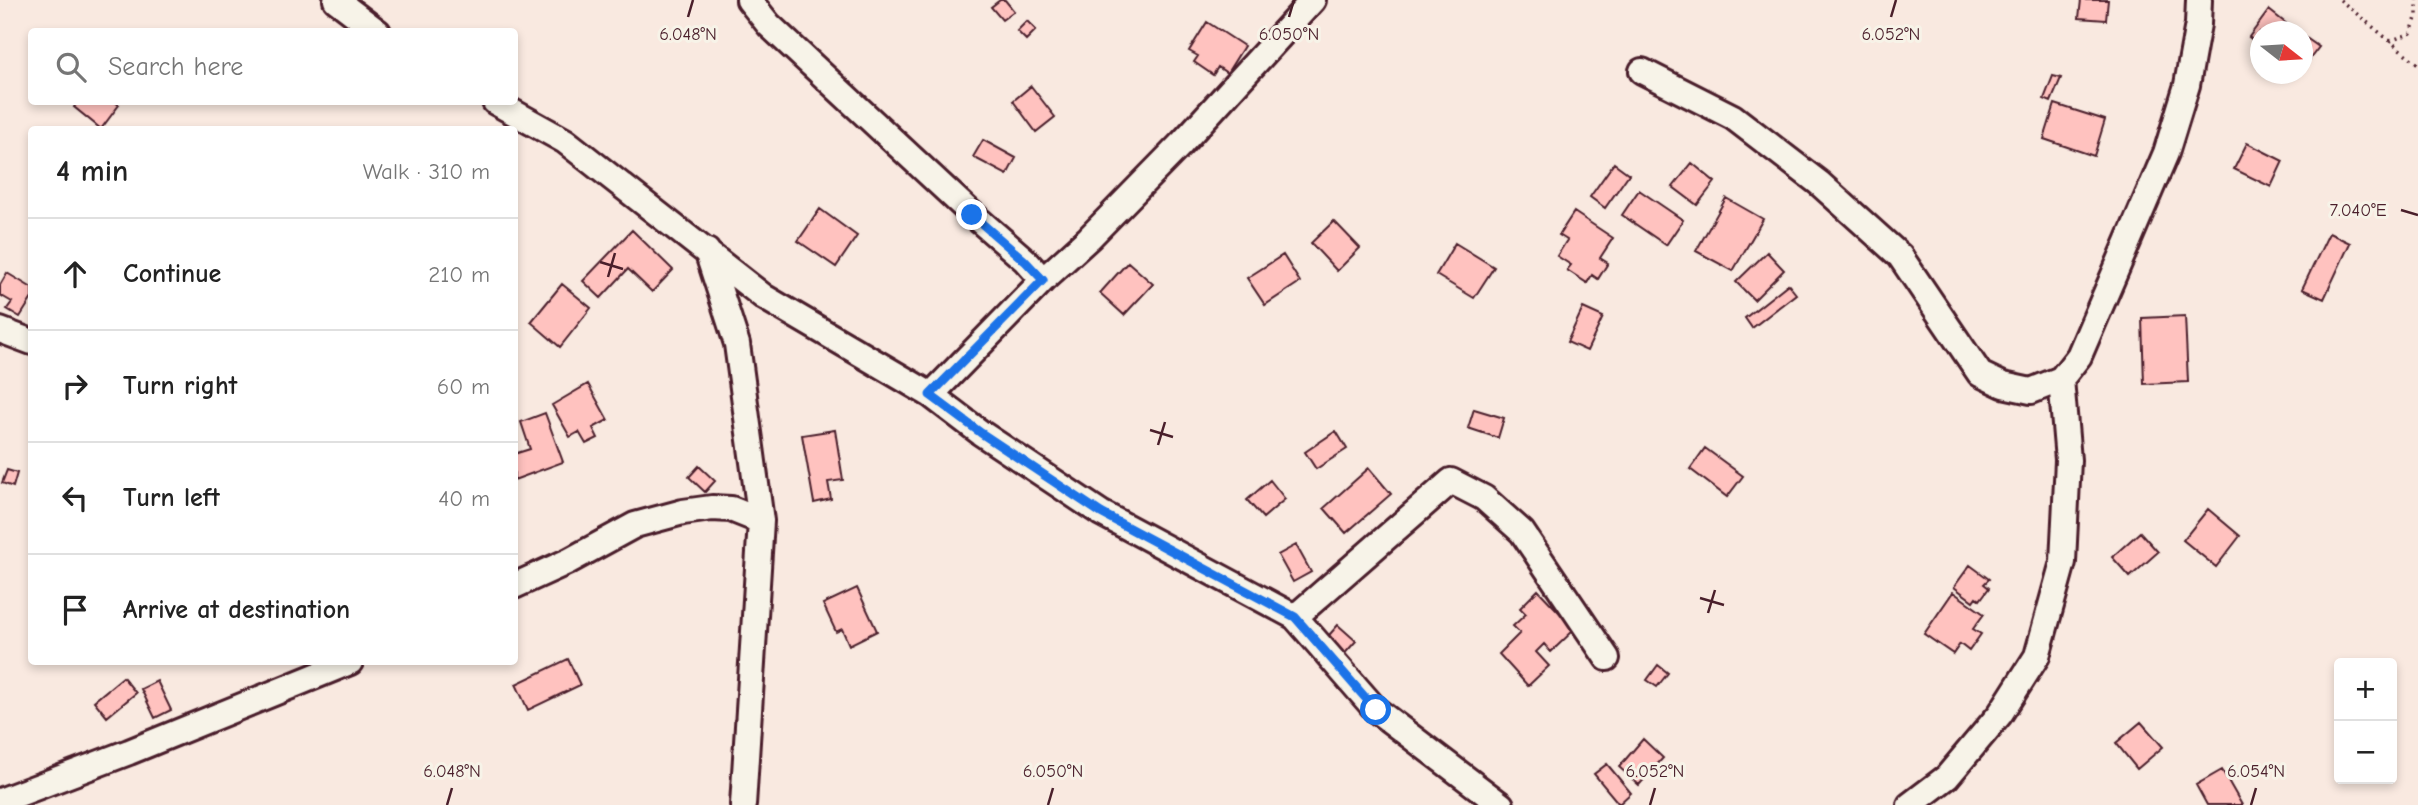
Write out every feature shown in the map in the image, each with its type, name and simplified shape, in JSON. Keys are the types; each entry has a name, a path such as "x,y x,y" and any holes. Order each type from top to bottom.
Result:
{"street":[{"path":"336,0 373,28"},
{"path":"749,0 769,25 1043,280"},
{"path":"930,395 1154,171 1313,0"},
{"path":"1642,71 1733,117 1829,192 1900,256 1980,374 2003,386 2031,391 2061,379 2079,356 2166,153 2187,85 2198,24 2199,0"},
{"path":"500,105 565,141 764,298 930,395 981,433 1101,513 1295,617 1376,710 1501,805"},
{"path":"707,251 737,344 761,521 743,805"},
{"path":"0,330 28,340"},
{"path":"1910,805 1947,777 2000,714 2037,656 2063,562 2068,460 2061,379"},
{"path":"1295,617 1451,481 1484,498 1522,532 1607,658"},
{"path":"518,584 569,561 635,525 683,512 712,508 731,509 761,521"},
{"path":"0,801 340,665"}],"path":[{"path":"2340,0 2418,64"},
{"path":"2390,41 2411,33 2417,15 2417,0"}],"building":[{"path":"1000,0 1005,0 1014,11 1002,20 991,7"},
{"path":"2081,0 2108,0 2106,20 2079,18"},
{"path":"2269,10 2283,21 2261,21"},
{"path":"1027,21 1036,30 1026,40 1017,31"},
{"path":"1207,22 1244,46 1227,73 1218,67 1213,75 1194,62 1198,56 1189,51"},
{"path":"2313,43 2319,47 2313,55"},
{"path":"2053,76 2061,78 2051,102 2044,99"},
{"path":"1031,86 1055,117 1036,132 1013,101"},
{"path":"2055,104 2105,120 2094,156 2044,139"},
{"path":"119,105 103,126 97,126 74,107"},
{"path":"983,140 1016,158 1007,175 973,157"},
{"path":"2247,143 2283,161 2271,187 2234,169"},
{"path":"1614,163 1629,174 1605,208 1590,197"},
{"path":"1692,163 1715,182 1697,205 1673,187"},
{"path":"1639,190 1683,220 1666,245 1622,215"},
{"path":"1726,198 1763,219 1733,271 1696,251"},
{"path":"820,209 857,236 836,267 798,241"},
{"path":"1574,212 1613,238 1600,258 1608,263 1598,279 1592,275 1587,283 1567,270 1571,265 1557,256 1567,240 1559,235"},
{"path":"1334,221 1360,248 1337,271 1311,243"},
{"path":"632,230 673,270 652,292 628,269 601,298 583,281"},
{"path":"2329,233 2350,243 2324,299 2302,289"},
{"path":"1455,243 1494,267 1474,298 1436,275"},
{"path":"1767,252 1784,270 1754,300 1736,282"},
{"path":"1283,255 1300,282 1265,305 1247,278"},
{"path":"1128,262 1153,284 1124,315 1100,293"},
{"path":"7,273 28,286 28,304 20,317 7,309 12,302 0,295 0,285"},
{"path":"562,284 591,308 560,347 531,322"},
{"path":"1788,284 1796,294 1752,328 1745,318"},
{"path":"1583,308 1603,317 1587,351 1567,342"},
{"path":"2185,316 2188,382 2144,384 2142,318"},
{"path":"588,384 608,420 593,428 598,438 586,444 579,432 570,437 552,405"},
{"path":"1474,409 1504,418 1498,438 1468,428"},
{"path":"545,413 563,462 518,479 518,453 530,449 521,422"},
{"path":"835,430 843,480 828,482 831,499 814,503 802,435"},
{"path":"1336,431 1347,449 1316,469 1305,452"},
{"path":"1705,448 1743,476 1727,497 1690,469"},
{"path":"699,466 715,481 705,492 689,477"},
{"path":"1369,468 1391,494 1346,533 1324,508"},
{"path":"7,470 17,473 13,487 2,483"},
{"path":"1270,480 1285,499 1263,518 1247,500"},
{"path":"2208,509 2240,536 2216,567 2183,540"},
{"path":"2140,532 2158,552 2130,577 2112,557"},
{"path":"1296,545 1311,572 1293,582 1278,555"},
{"path":"1970,565 1989,579 1984,584 1989,588 1980,600 1976,597 1973,601 1954,587"},
{"path":"857,588 877,631 849,645 842,629 836,632 823,604"},
{"path":"1538,590 1575,629 1551,652 1544,644 1536,652 1549,666 1528,686 1499,654 1520,633 1513,626 1526,614 1520,608"},
{"path":"1953,592 1984,614 1973,629 1981,634 1969,651 1960,644 1953,654 1924,634"},
{"path":"1338,625 1356,641 1340,659 1322,643"},
{"path":"568,659 580,685 528,710 516,684"},
{"path":"1658,665 1668,673 1657,687 1647,680"},
{"path":"123,677 136,693 107,717 94,701"},
{"path":"157,681 171,710 155,718 141,689"},
{"path":"2141,722 2163,747 2137,769 2116,743"},
{"path":"1643,739 1663,758 1639,785 1619,767"},
{"path":"1607,764 1631,793 1619,804 1594,774"},
{"path":"2222,770 2242,805 2207,805 2196,785"}],"route":[{"path":"972,215 1043,280 930,395 981,433 1101,513 1295,617 1376,710"}]}
